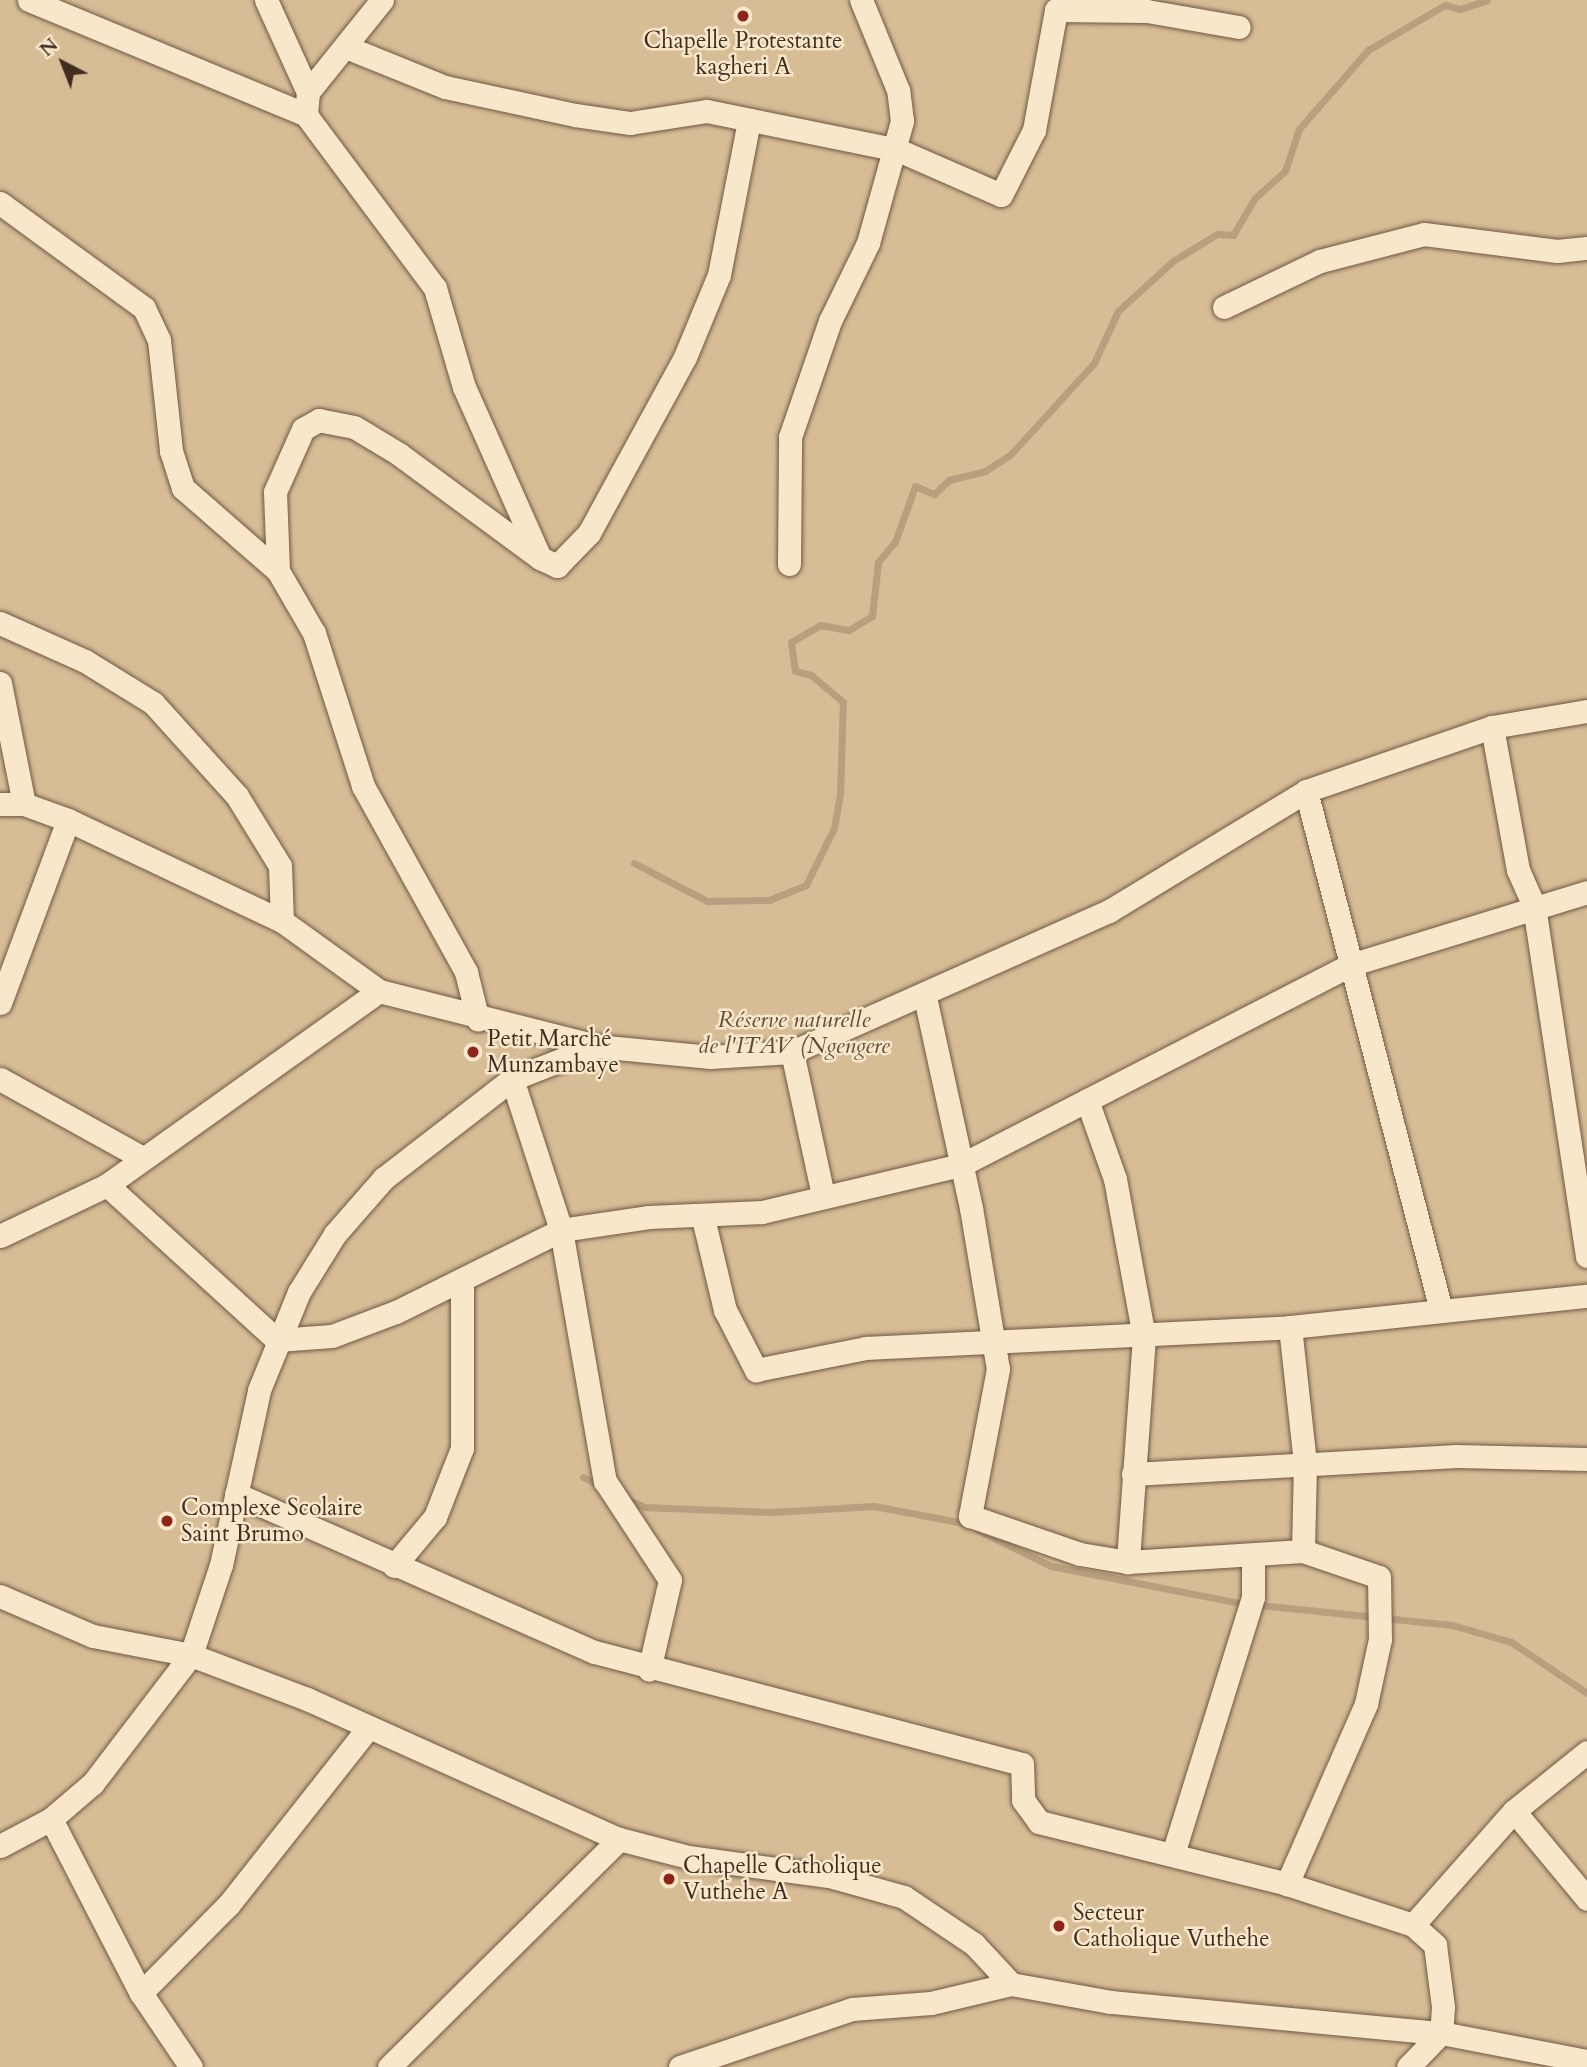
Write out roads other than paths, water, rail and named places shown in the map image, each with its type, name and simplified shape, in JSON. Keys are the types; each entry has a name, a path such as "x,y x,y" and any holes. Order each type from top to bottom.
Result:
{"street":[{"path":"29,0 306,115 435,288 464,387 541,558"},
{"path":"265,0 308,92 306,115"},
{"path":"308,92 382,0"},
{"path":"789,564 790,437 898,150 898,90 860,0"},
{"path":"346,47 445,87 575,115 630,123 707,111 898,150 1001,195 1034,130 1056,10 1147,11 1239,27"},
{"path":"278,571 275,492 303,429 319,420 354,427 399,454 541,558 557,566 589,533 685,357 719,275 749,120"},
{"path":"0,202 144,308 159,340 171,451 183,488 278,571 314,633 363,786 466,972 478,1020"},
{"path":"1224,307 1320,261 1424,234 1557,250 1587,248"},
{"path":"0,623 85,661 153,703 237,796 280,866 282,921"},
{"path":"0,683 24,804"},
{"path":"0,804 24,804 68,820 282,921 379,991 478,1020 596,1046 710,1057 792,1052 925,997 1109,911 1306,792 1492,727 1587,711"},
{"path":"1492,727 1518,870 1534,906 1587,1256"},
{"path":"1306,792 1441,1310"},
{"path":"0,1003 68,820"},
{"path":"107,1185 277,1340 332,1336 463,1280 561,1230 649,1217 703,1218 762,1212 822,1195 961,1165 1350,965 1534,906 1587,892"},
{"path":"1,1234 107,1185 139,1156 379,991"},
{"path":"925,997 961,1165 998,1369 970,1516 1080,1555 1128,1562 1303,1551 1368,1570 1379,1577 1380,1639 1366,1704 1287,1884"},
{"path":"0,1846 51,1819 124,1751 191,1655 236,1494 244,1436 277,1340 299,1292 356,1207 512,1079 596,1046"},
{"path":"792,1052 822,1195"},
{"path":"0,1079 139,1156"},
{"path":"512,1079 561,1230 605,1479 670,1580 649,1670"},
{"path":"1087,1100 1115,1179 1144,1337 1128,1562"},
{"path":"703,1218 726,1310 757,1370 866,1348 991,1338 1144,1337 1290,1327 1587,1296"},
{"path":"394,1566 435,1517 462,1448 463,1280"},
{"path":"1290,1327 1304,1462 1303,1551"},
{"path":"1133,1474 1304,1462 1587,1459"},
{"path":"236,1494 540,1631 649,1670 1022,1764 1023,1800 1040,1822 1287,1884 1413,1925 1435,1945 1444,1974 1441,2033 1408,2067"},
{"path":"1173,1854 1253,1597 1253,1556"},
{"path":"0,1596 93,1636 191,1655 368,1728 619,1839 688,1857 829,1876 904,1897 974,1944 1011,1984"},
{"path":"141,1993 229,1904 368,1728"},
{"path":"1413,1925 1514,1811 1587,1752"},
{"path":"1514,1811 1587,1899"},
{"path":"51,1819 141,1993 191,2067"},
{"path":"389,2067 619,1839"},
{"path":"680,2067 852,2009 931,2003 1011,1984 1111,2002 1441,2033 1587,2062"}],"waterway":[{"path":"634,863 707,901 769,900 806,885 834,828 840,795 843,702 811,675 795,671 791,642 820,625 849,630 872,616 878,562 895,542 915,486 934,494 949,480 985,471 1011,454 1094,363 1118,311 1173,261 1217,234 1233,235 1255,198 1285,171 1299,129 1368,50 1445,5 1460,9 1487,0"},
{"path":"583,1477 601,1486"},
{"path":"624,1498 644,1507 771,1512 874,1506 968,1524"},
{"path":"978,1530 1051,1566 1240,1603 1452,1625 1511,1642 1587,1693"}],"place":[{"name":"Chapelle Protestante kagheri A","path":"743,16"},
{"name":"Petit Marché Munzambaye","path":"473,1052"},
{"name":"Complexe Scolaire Saint Brumo","path":"167,1521"},
{"name":"Chapelle Catholique Vuthehe A","path":"669,1879"},
{"name":"Secteur Catholique Vuthehe","path":"1059,1926"}],"park label":[{"name":"Réserve naturelle de l'ITAV (Ngengere","path":"794,1033"}]}
